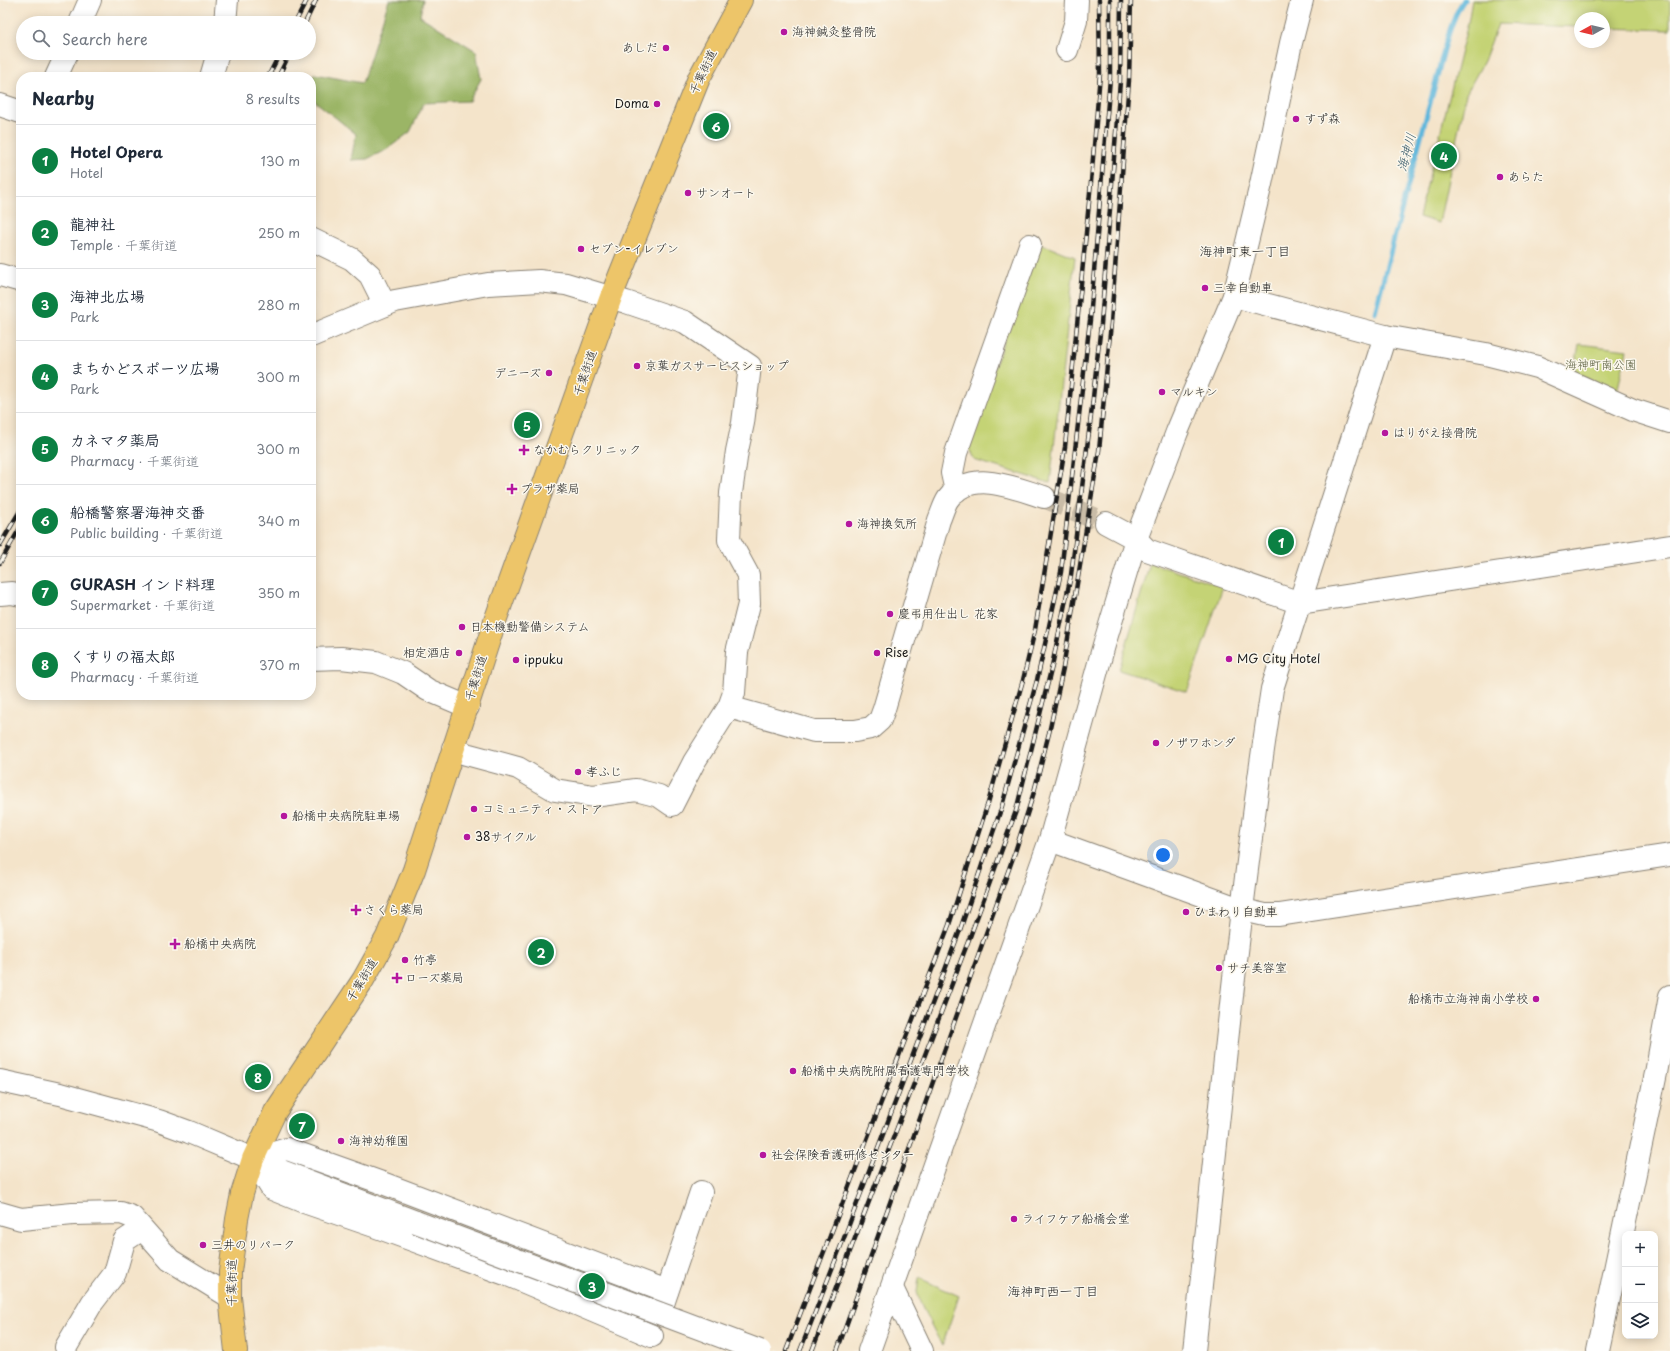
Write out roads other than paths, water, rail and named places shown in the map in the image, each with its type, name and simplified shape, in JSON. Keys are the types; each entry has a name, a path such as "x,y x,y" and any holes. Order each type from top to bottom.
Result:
{"highway":[{"name":"千葉街道","path":"236,1351 230,1297 230,1272 233,1243 242,1194 253,1159 274,1112 363,980 387,937 414,870 495,621 611,298 699,78 740,0"}],"street":[{"path":"83,16 90,0"},
{"path":"226,16 227,0"},
{"path":"1067,50 1076,21 1077,0"},
{"path":"869,1351 1050,840 1104,645 1136,539 1177,432 1234,296 1261,184 1291,43 1302,0"},
{"path":"58,72 64,60"},
{"path":"212,72 216,60"},
{"path":"0,105 16,110"},
{"path":"316,242 352,259 370,275 385,305"},
{"path":"956,491 952,473 956,453 1030,245"},
{"path":"0,275 16,280"},
{"path":"316,334 385,305 419,296 488,284 539,281 566,284 685,322 750,366 743,424 737,451 731,493 730,540 748,575 749,604 737,652 734,693 729,707 694,762 672,805 659,796 636,790 594,796 556,790 518,768 466,754 453,748"},
{"path":"1234,296 1385,336 1486,354 1537,368 1633,410 1670,422"},
{"path":"1194,1351 1243,910 1262,750 1272,689 1385,336"},
{"path":"729,707 814,731 856,732 871,728 880,720 939,520 947,500 956,491 967,484 981,482 1002,485 1044,497"},
{"path":"1106,523 1136,539 1147,550 1300,603 1670,546"},
{"path":"0,594 16,594"},
{"path":"316,659 341,658 376,662 403,673 428,690 468,707"},
{"path":"1050,840 1243,910 1265,915 1670,855"},
{"path":"1598,1351 1656,1073 1670,996"},
{"path":"0,1081 60,1094 159,1121 416,1222 760,1351"},
{"path":"253,1159 287,1149 385,1184 667,1292"},
{"path":"253,1159 272,1189 304,1202 508,1275 650,1344 701,1192"},
{"path":"0,1213 21,1219 72,1214 121,1212 132,1217 170,1260 230,1297"},
{"path":"66,1347 92,1303 115,1273 124,1241 142,1229"},
{"path":"892,1288 922,1351"}],"waterway":[{"name":"海神川","path":"1375,312 1449,31 1464,0"}],"tunnel":[{"path":"1044,497 1106,523"}],"railway":[{"path":"299,16 307,0"},
{"path":"308,16 316,0"},
{"path":"786,1351 949,925 988,803 1023,680 1035,630 1065,447 1100,74 1099,0"},
{"path":"800,1351 960,930 1002,806 1037,680 1061,572 1090,320 1110,78 1110,0"},
{"path":"812,1351 971,934 1016,811 1052,666 1071,575 1101,324 1120,81 1121,0"},
{"path":"837,1351 1015,852 1034,792 1049,733 1063,668 1099,451 1111,323 1129,80 1131,0"},
{"path":"270,72 276,60"},
{"path":"280,72 286,60"},
{"path":"0,545 16,518"},
{"path":"0,563 16,535"}],"place":[{"name":"海神鍼灸整骨院","path":"784,32"},
{"name":"あしだ","path":"666,48"},
{"name":"Doma","path":"657,104"},
{"name":"すず森","path":"1296,119"},
{"name":"船橋警察署海神交番","path":"716,126"},
{"name":"まちかどスポーツ広場","path":"1444,156"},
{"name":"あらた","path":"1500,177"},
{"name":"サンオート","path":"688,193"},
{"name":"セブン-イレブン","path":"581,249"},
{"name":"三幸自動車","path":"1205,288"},
{"name":"京葉ガスサービスショップ","path":"637,366"},
{"name":"デニーズ","path":"549,373"},
{"name":"マルキン","path":"1162,392"},
{"name":"カネマタ薬局","path":"527,425"},
{"name":"はりがえ接骨院","path":"1385,433"},
{"name":"なかむらクリニック","path":"524,450"},
{"name":"プラザ薬局","path":"512,489"},
{"name":"海神換気所","path":"849,524"},
{"name":"Hotel Opera","path":"1281,542"},
{"name":"慶弔用仕出し 花家","path":"890,614"},
{"name":"日本機動警備システム","path":"462,627"},
{"name":"相定酒店","path":"459,653"},
{"name":"Rise","path":"877,653"},
{"name":"MG City Hotel","path":"1229,659"},
{"name":"ippuku","path":"516,660"},
{"name":"ノザワホンダ","path":"1156,743"},
{"name":"孝ふじ","path":"578,772"},
{"name":"コミュニティ・ストア","path":"474,809"},
{"name":"船橋中央病院駐車場","path":"284,816"},
{"name":"38サイクル","path":"467,837"},
{"name":"さくら薬局","path":"356,910"},
{"name":"ひまわり自動車","path":"1186,912"},
{"name":"船橋中央病院","path":"175,944"},
{"name":"龍神社","path":"541,952"},
{"name":"竹亭","path":"405,960"},
{"name":"サチ美容室","path":"1219,968"},
{"name":"ローズ薬局","path":"397,978"},
{"name":"船橋市立海神南小学校","path":"1536,999"},
{"name":"船橋中央病院附属看護専門学校","path":"793,1071"},
{"name":"くすりの福太郎","path":"258,1077"},
{"name":"GURASH インド料理","path":"302,1126"},
{"name":"海神幼稚園","path":"341,1141"},
{"name":"社会保険看護研修センター","path":"763,1155"},
{"name":"ライフケア船橋会堂","path":"1014,1219"},
{"name":"三井のリパーク","path":"203,1245"},
{"name":"海神北広場","path":"592,1286"}],"district":[{"name":"海神町東一丁目","path":"1245,251"},
{"name":"海神町西一丁目","path":"1053,1291"}],"park label":[{"name":"海神町南公園","path":"1601,365"}]}
